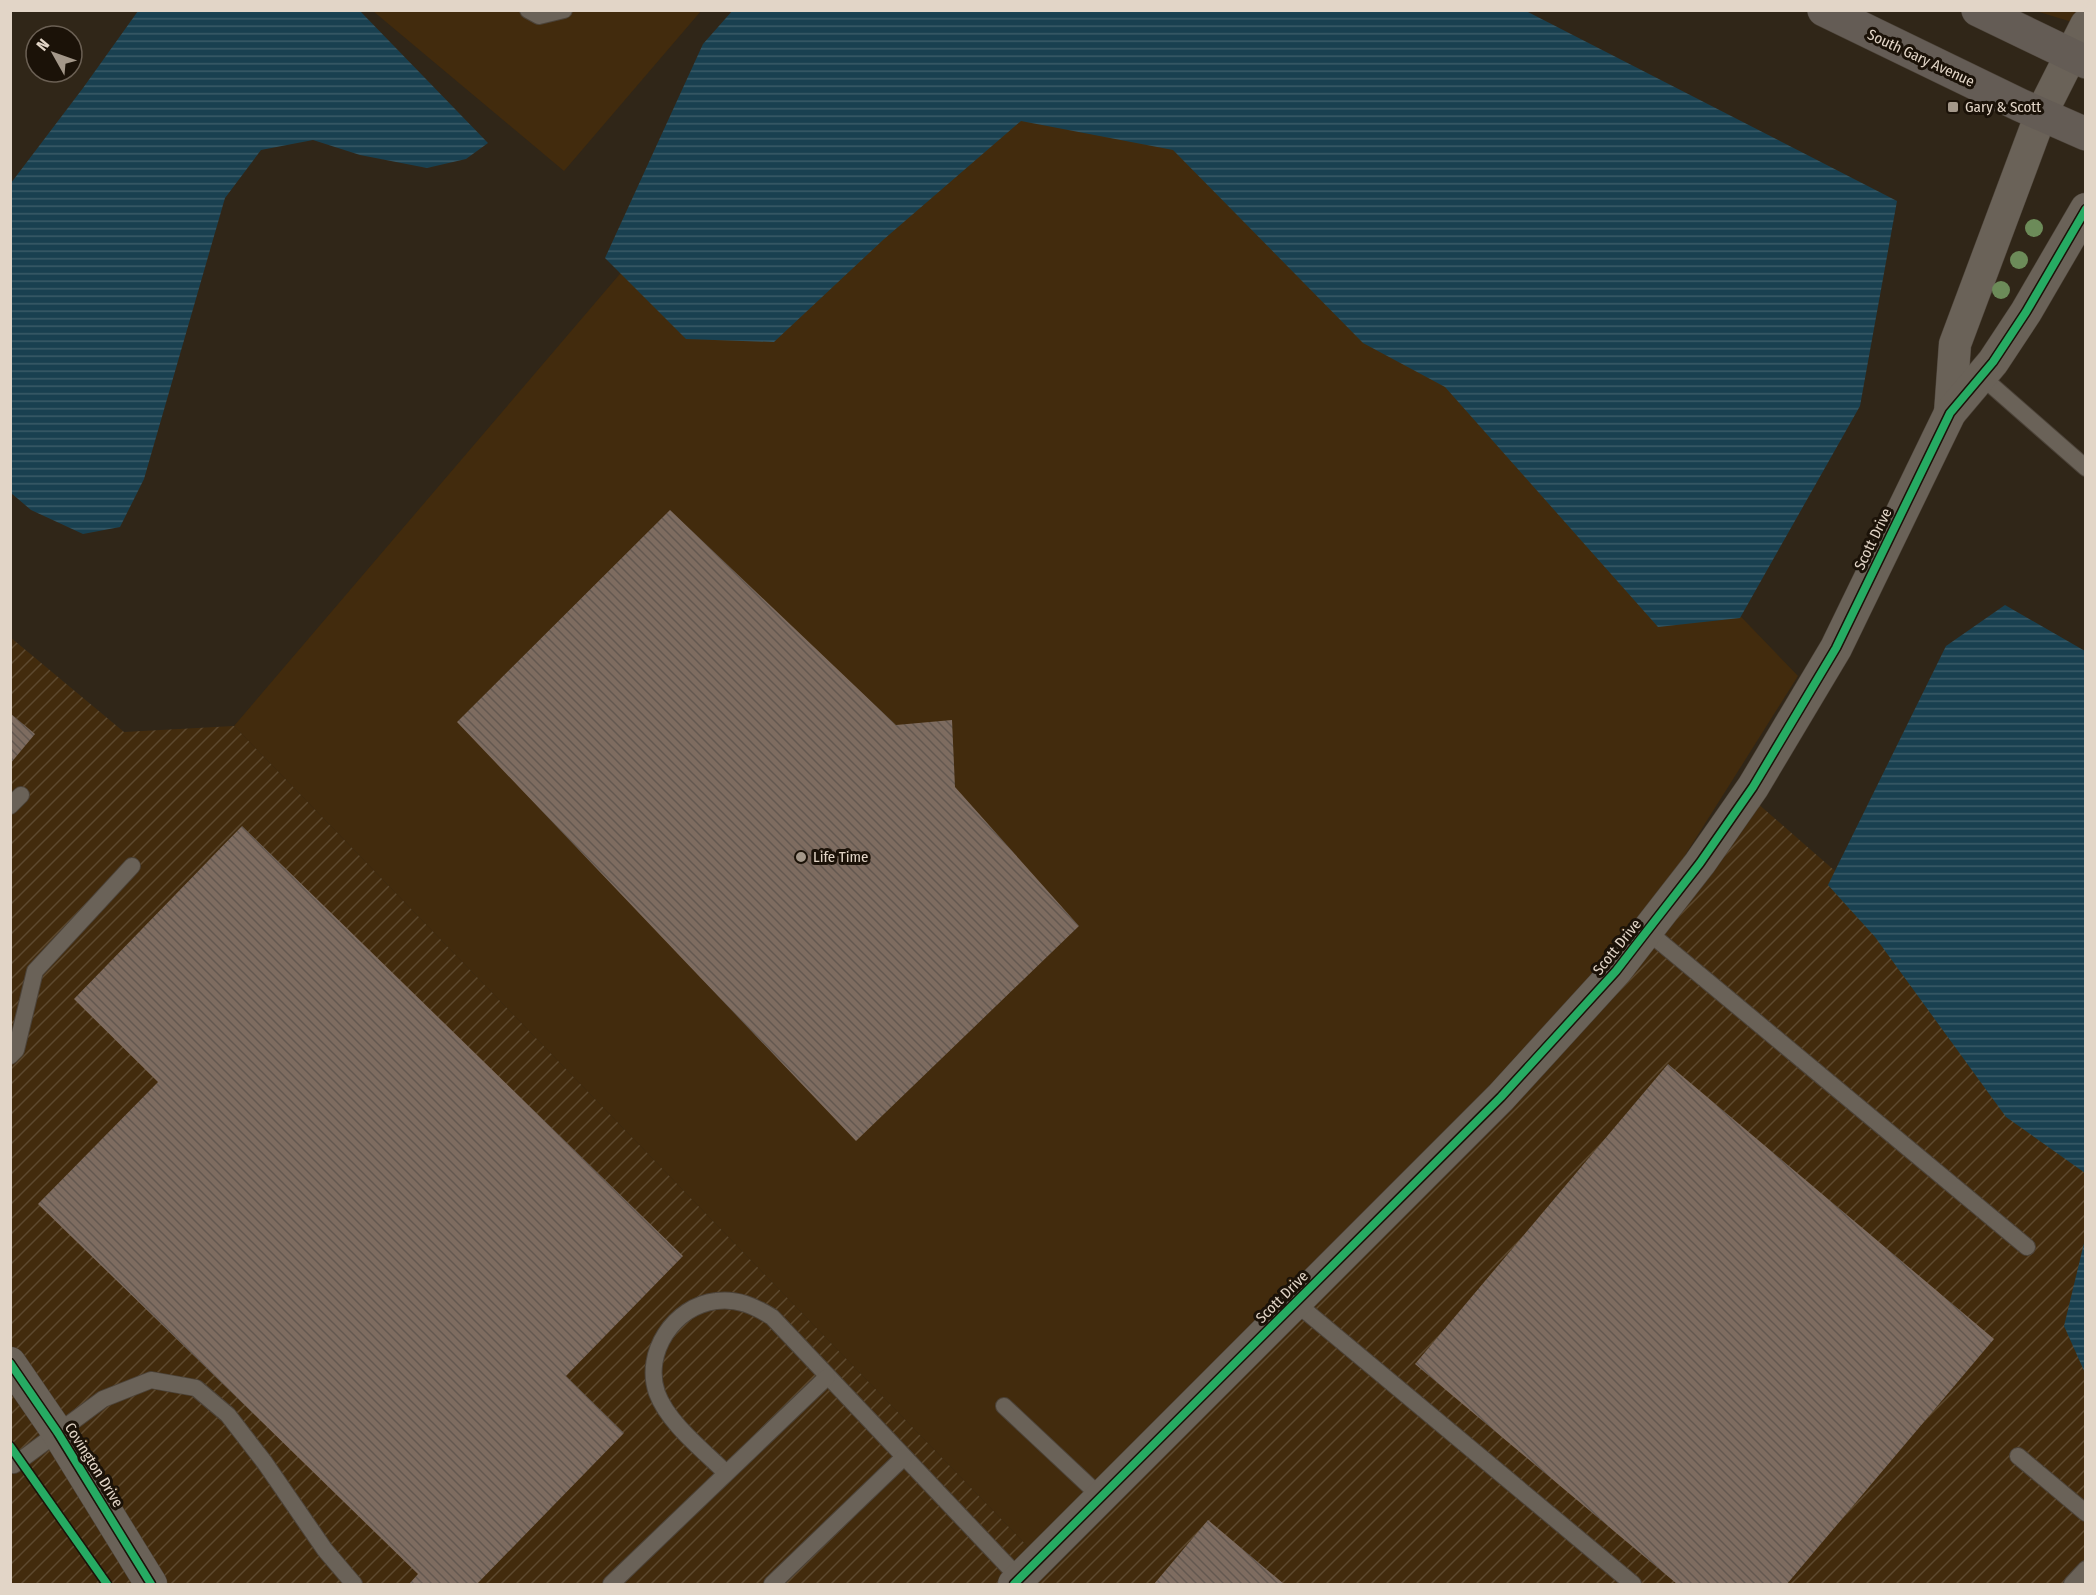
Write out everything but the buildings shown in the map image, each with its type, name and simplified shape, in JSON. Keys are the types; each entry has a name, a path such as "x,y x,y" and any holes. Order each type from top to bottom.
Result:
{"main road":[{"name":"South Gary Avenue","path":"1824,10 2085,134"},
{"path":"1978,10 2078,59"}],"street":[{"name":"Scott Drive","path":"1950,413 1955,344 2041,114 2078,59 2085,25"},
{"name":"Scott Drive","path":"1017,1582 1502,1097 1616,971 1700,863 1753,787 1836,648 1950,413 1993,362 2026,312 2085,209"},
{"name":"Covington Drive","path":"10,1363 58,1433 151,1584"}],"lane":[{"path":"528,10 539,16 564,10"},
{"path":"1981,376 2085,468"},
{"path":"10,1056 16,1050 35,971 132,866"},
{"path":"1647,931 2027,1247"},
{"path":"726,1473 665,1410 657,1392 654,1372 657,1352 665,1333 678,1318 695,1306 715,1301 735,1301 755,1306 772,1317 904,1457 1017,1582"},
{"path":"1296,1303 1633,1584"},
{"path":"611,1584 827,1377"},
{"path":"10,1465 14,1465 103,1399 151,1380 196,1388 228,1415 265,1463 325,1551 354,1584"},
{"path":"1004,1406 1101,1497"},
{"path":"2018,1456 2085,1513"},
{"path":"772,1584 904,1457"},
{"path":"2072,1584 2085,1569"}],"shaded area":[{"path":"373,11 701,11 564,171"},
{"path":"2036,11 2085,11 2085,26"},
{"path":"1122,39 1720,595 1798,676 1643,922 1414,1172 1034,1553 234,726 648,241"},
{"path":"10,637 124,732 234,726 1034,1553 1049,1573 1437,1181 1757,803 2085,1089 2085,1584 11,1584"}],"water":[{"path":"733,10 1526,11 1897,201 1860,406 1740,618 1658,627 1445,387 1363,343 1173,150 1021,121 883,240 774,342 686,339 605,258 703,44"},
{"path":"138,11 360,11 488,143 466,159 427,168 360,155 313,140 261,150 225,198 144,479 120,527 83,534 31,510 11,493 11,183"},
{"path":"2005,605 2085,651 2085,1173 2006,1117 1875,937 1828,885 1946,646"},
{"path":"2085,1239 2086,1373 2064,1326"}],"cycle path":[{"path":"1014,1584 1501,1097 1616,971 1700,863 1753,787 1836,648 1950,413 1993,362 2026,312 2086,209"},
{"path":"10,1363 58,1433 151,1584"},
{"path":"10,1446 107,1584"}],"place":[{"name":"Gary & Scott","path":"1953,107"},
{"name":"Life Time","path":"801,857"}]}
